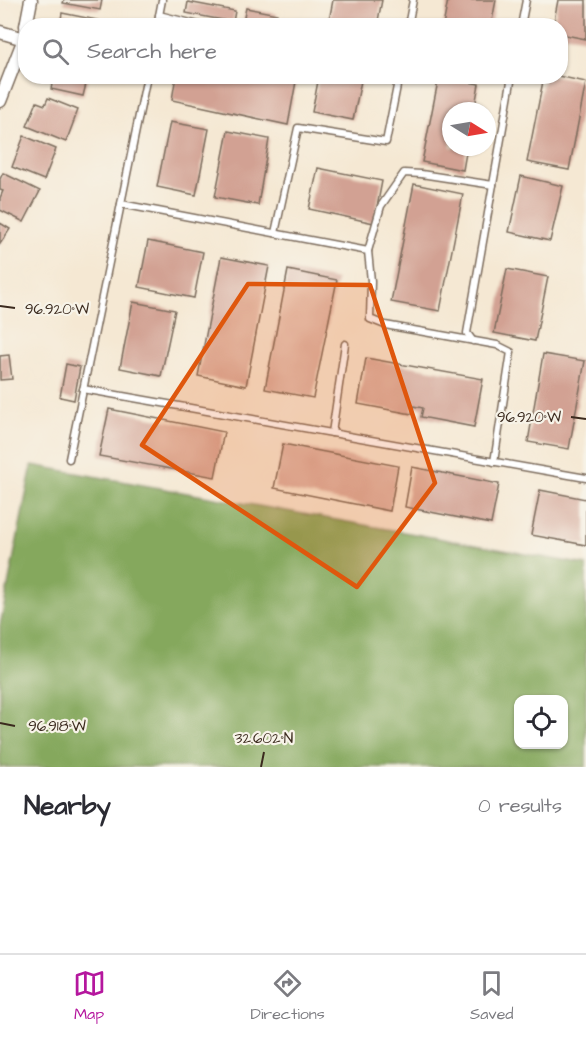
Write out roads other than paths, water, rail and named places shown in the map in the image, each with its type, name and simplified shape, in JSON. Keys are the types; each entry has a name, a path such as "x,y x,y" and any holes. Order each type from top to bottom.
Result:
{"street":[{"path":"28,18 31,0"},
{"path":"0,32 18,33"},
{"path":"0,101 18,53"}],"lane":[{"path":"158,18 162,0"},
{"path":"410,18 413,0"},
{"path":"523,18 526,0"},
{"path":"159,15 171,18"},
{"path":"69,459 145,84"},
{"path":"275,233 298,128 386,142 397,84"},
{"path":"473,341 467,333 511,84"},
{"path":"493,185 404,173 381,206 368,251 371,281 370,319 385,325 497,345 511,352 494,462"},
{"path":"121,204 368,251"},
{"path":"332,433 345,344"},
{"path":"83,389 586,478"}]}
